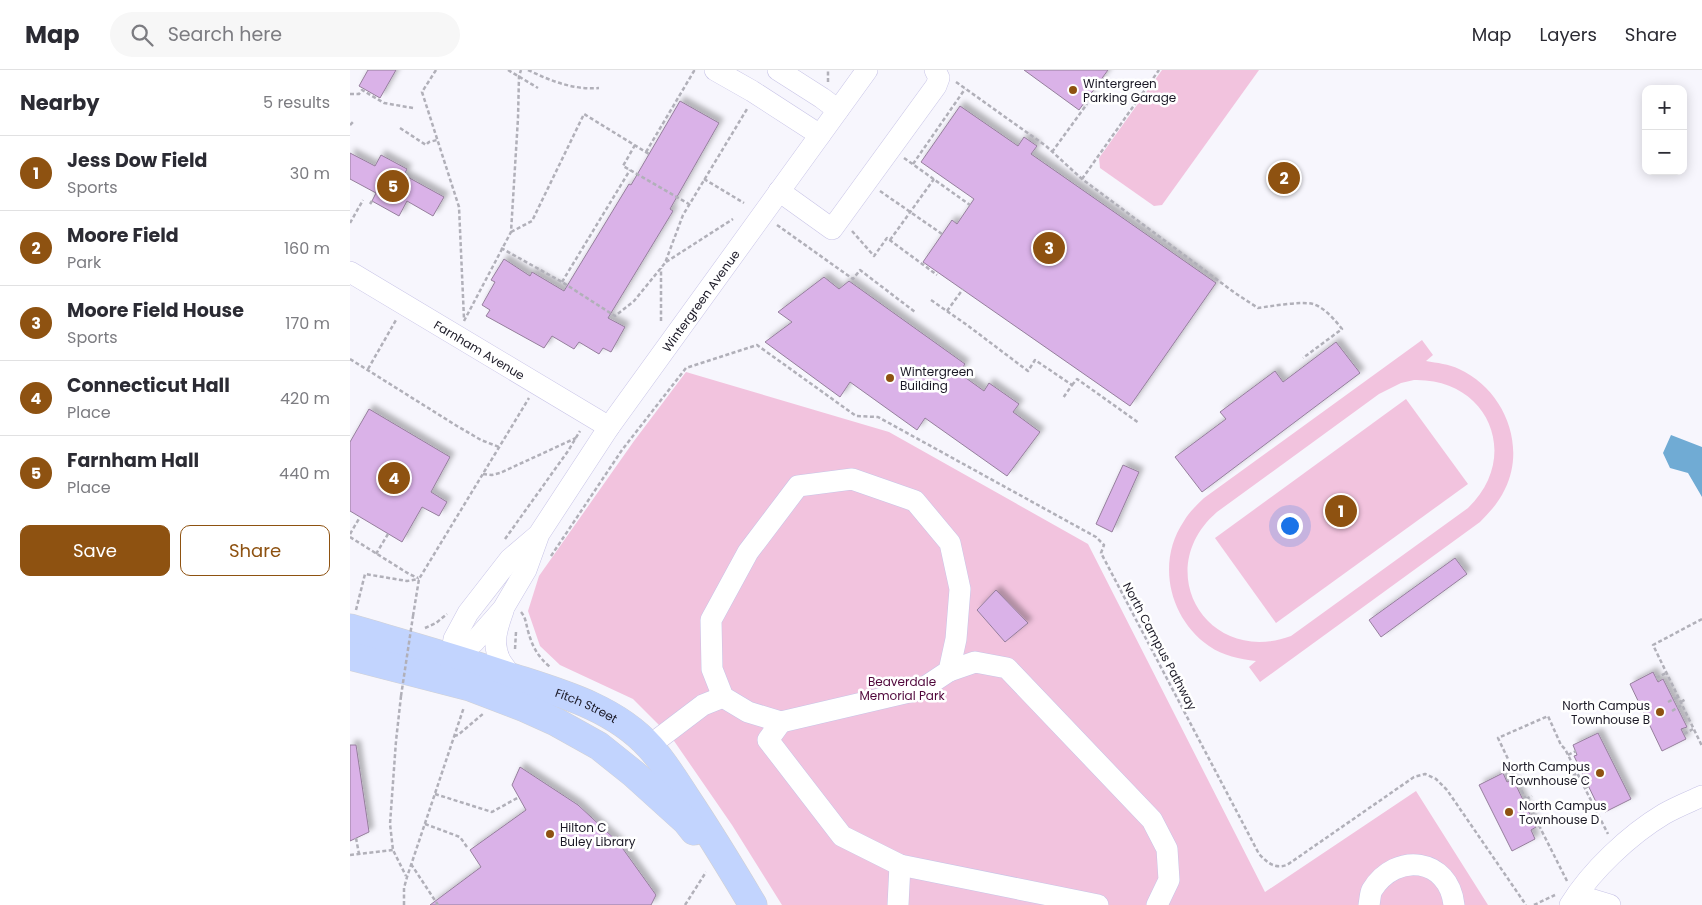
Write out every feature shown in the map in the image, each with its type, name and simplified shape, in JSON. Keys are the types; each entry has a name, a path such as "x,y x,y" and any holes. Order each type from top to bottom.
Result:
{"main road":[{"name":"Fitch Street","path":"353,620 448,668 470,687 526,708 599,746 634,774 686,822 748,897"},
{"name":"Fitch Street","path":"350,656 448,668 513,665 569,696 604,712 628,727 649,746 664,765 704,825 748,897"}],"street":[{"path":"715,70 752,91 820,135"},
{"path":"778,70 838,110"},
{"name":"Wintergreen Avenue","path":"448,668 474,642 514,614 526,570 539,534 609,427 867,70"},
{"path":"779,191 832,229 943,74"},
{"name":"Farnham Avenue","path":"350,272 534,395 609,427"},
{"path":"949,671 956,639 960,590 950,543 915,502 852,479 798,486 748,552 711,620 712,669 722,698 748,712 781,722 922,689 949,671 975,662 1006,668 1152,820 1167,849 1169,880 1158,905"},
{"name":"Wintergreen Avenue","path":"448,668 454,639 468,613 510,559 539,534"},
{"path":"513,665 501,662 496,650 495,636 514,614"},
{"path":"956,639 975,662"},
{"path":"649,746 703,705 722,698"},
{"path":"748,712 842,836 900,865 1098,905"},
{"path":"768,740 781,722"},
{"path":"1572,895 1630,839 1663,814 1702,796"},
{"path":"1368,905 1372,891 1386,873 1402,866 1421,864 1443,876 1452,894 1454,905"},
{"path":"898,905 900,865"},
{"path":"1572,895 1610,905"}],"path":[{"path":"436,70 422,92 459,207 464,320 511,232 518,118 518,76 521,70"},
{"path":"508,70 538,88"},
{"path":"528,70 556,84 587,89 599,88"},
{"path":"511,232 532,221 584,114 648,153 694,71 692,70"},
{"path":"1082,179 1160,70"},
{"path":"943,74 1052,152 1082,179 1258,308 1287,304 1313,304 1332,316 1342,329 1303,358"},
{"path":"913,164 965,89"},
{"path":"350,94 359,94 362,90 384,103 413,108"},
{"path":"501,248 562,282 615,316 634,301 665,263 683,215 750,104"},
{"path":"1052,152 1087,104"},
{"path":"400,128 426,145 428,142 437,140"},
{"path":"635,146 623,166 689,204"},
{"path":"898,154 970,204"},
{"path":"562,282 630,170"},
{"path":"704,179 744,203"},
{"path":"890,240 934,179"},
{"path":"875,187 942,234"},
{"path":"350,223 363,200"},
{"path":"665,263 733,219"},
{"path":"776,225 853,279 860,270 915,312"},
{"path":"850,228 874,256 887,238 937,275"},
{"path":"661,268 661,321"},
{"path":"947,311 963,290"},
{"path":"931,300 1028,370 1035,360 1072,385"},
{"path":"368,370 396,320"},
{"name":"North Campus Pathway","path":"546,563 622,450 686,368 757,345 856,416 878,417 1096,537 1104,545 1102,553 1259,854 1269,864 1280,867 1287,865 1414,777 1425,774 1436,779 1447,790 1526,905"},
{"path":"350,359 457,426 481,440 499,447"},
{"path":"1063,398 1077,378 1139,423"},
{"path":"407,877 393,850 390,824 391,798 401,696 419,578 499,447 534,395"},
{"path":"502,543 581,431 573,426"},
{"path":"483,474 492,475 500,473 577,437"},
{"path":"360,518 350,536 376,554 419,578"},
{"path":"376,554 388,534"},
{"path":"353,620 365,574 407,581 419,578"},
{"path":"422,629 436,623 450,612"},
{"path":"1702,619 1652,645 1702,746"},
{"path":"513,665 516,628"},
{"path":"1656,678 1666,672"},
{"path":"1668,702 1678,696"},
{"path":"1672,711 1686,699"},
{"path":"404,905 404,888 407,877 464,706"},
{"path":"454,736 458,736 485,713"},
{"path":"1572,895 1508,764 1508,759 1498,738 1548,716 1561,746 1568,754 1611,840"},
{"path":"1684,734 1694,729"},
{"path":"1568,754 1576,751"},
{"path":"1566,778 1578,774"},
{"path":"1580,779 1586,776"},
{"path":"1585,788 1591,785"},
{"path":"435,794 492,812 519,797"},
{"path":"1526,799 1532,796"},
{"path":"1597,811 1603,808"},
{"path":"425,824 460,837 467,847"},
{"path":"356,838 359,854"},
{"path":"350,856 393,850"},
{"path":"411,864 438,904 433,905"},
{"path":"685,905 706,872"}],"green space":[{"path":"1162,70 1259,70 1162,205 1154,206 1100,168 1099,158"},
{"path":"1422,340 1433,355 1426,361 1459,369 1475,378 1488,390 1499,404 1507,420 1512,437 1511,472 1505,489 1494,507 1480,522 1260,682 1249,667 1256,661 1226,655 1209,646 1195,634 1184,620 1176,605 1169,571 1170,554 1175,537 1184,521 1204,498","holes":["1414,380 1440,383 1461,392 1478,406 1489,424 1494,444 1493,466 1484,487 1468,508 1291,636 1261,642 1235,638 1213,626 1197,607 1189,585 1188,560 1197,535 1217,512 1379,394 1401,383"]},
{"name":"Beaverdale Memorial Park","path":"686,372 889,432 1088,544 1265,892 1416,791 1488,905 782,905 732,825 672,738 633,699 560,665 540,646 528,611 539,576 634,441"},
{"path":"1406,399 1468,484 1276,623 1215,538"}],"water":[{"path":"1671,435 1702,447 1702,497 1688,473 1670,468 1663,453"}],"building":[{"path":"368,70 396,70 380,98 359,86"},
{"name":"Wintergreen Parking Garage","path":"1024,70 1108,70 1079,110"},
{"path":"680,101 719,123 670,209 673,211 608,318 625,327 611,352 603,348 599,354 579,342 574,349 552,336 544,348 486,316 490,310 482,305 495,282 491,280 504,259 530,276 532,272 564,291 629,184 631,185"},
{"path":"960,106 1018,146 1024,137 1037,146 1031,154 1216,283 1130,406 923,262 952,220 957,224 974,199 921,162"},
{"path":"350,153 375,166 381,155 407,169 404,175 444,197 433,216 407,201 399,216 372,201 376,193 350,179"},
{"name":"Wintergreen Building","path":"824,277 839,289 849,281 965,364 959,373 984,391 989,383 1019,404 1013,412 1040,432 1007,476 925,418 917,430 850,382 840,397 765,342 792,322 778,312"},
{"path":"1336,342 1360,373 1202,492 1175,457 1226,419 1220,412 1275,371 1283,382"},
{"path":"369,409 450,457 431,492 447,502 439,516 422,507 402,542 350,511 350,442"},
{"path":"1123,465 1139,472 1112,532 1096,524"},
{"path":"1455,558 1467,574 1381,637 1369,620"},
{"path":"996,590 1028,623 1005,642 977,610"},
{"name":"North Campus Townhouse B","path":"1653,672 1658,682 1663,679 1687,727 1681,729 1686,739 1662,751 1630,684"},
{"name":"North Campus Townhouse C","path":"1598,733 1631,799 1605,812 1601,803 1597,804 1574,756 1577,755 1573,745"},
{"path":"350,745 356,745 369,832 350,841"},
{"name":"Hilton C Buley Library","path":"520,767 578,805 618,842 656,895 651,905 430,905 481,867 470,850 526,810 512,785"},
{"name":"North Campus Townhouse D","path":"1503,773 1507,782 1513,779 1536,827 1531,830 1535,839 1512,851 1479,785"}],"place":[{"name":"Wintergreen Parking Garage","path":"1073,90"},
{"name":"Moore Field","path":"1284,178"},
{"name":"Farnham Hall","path":"393,186"},
{"name":"Moore Field House","path":"1049,248"},
{"name":"Wintergreen Building","path":"890,378"},
{"name":"Connecticut Hall","path":"394,478"},
{"name":"Jess Dow Field","path":"1341,511"},
{"name":"North Campus Townhouse B","path":"1660,712"},
{"name":"North Campus Townhouse C","path":"1600,773"},
{"name":"North Campus Townhouse D","path":"1509,812"},
{"name":"Hilton C Buley Library","path":"550,834"}]}
